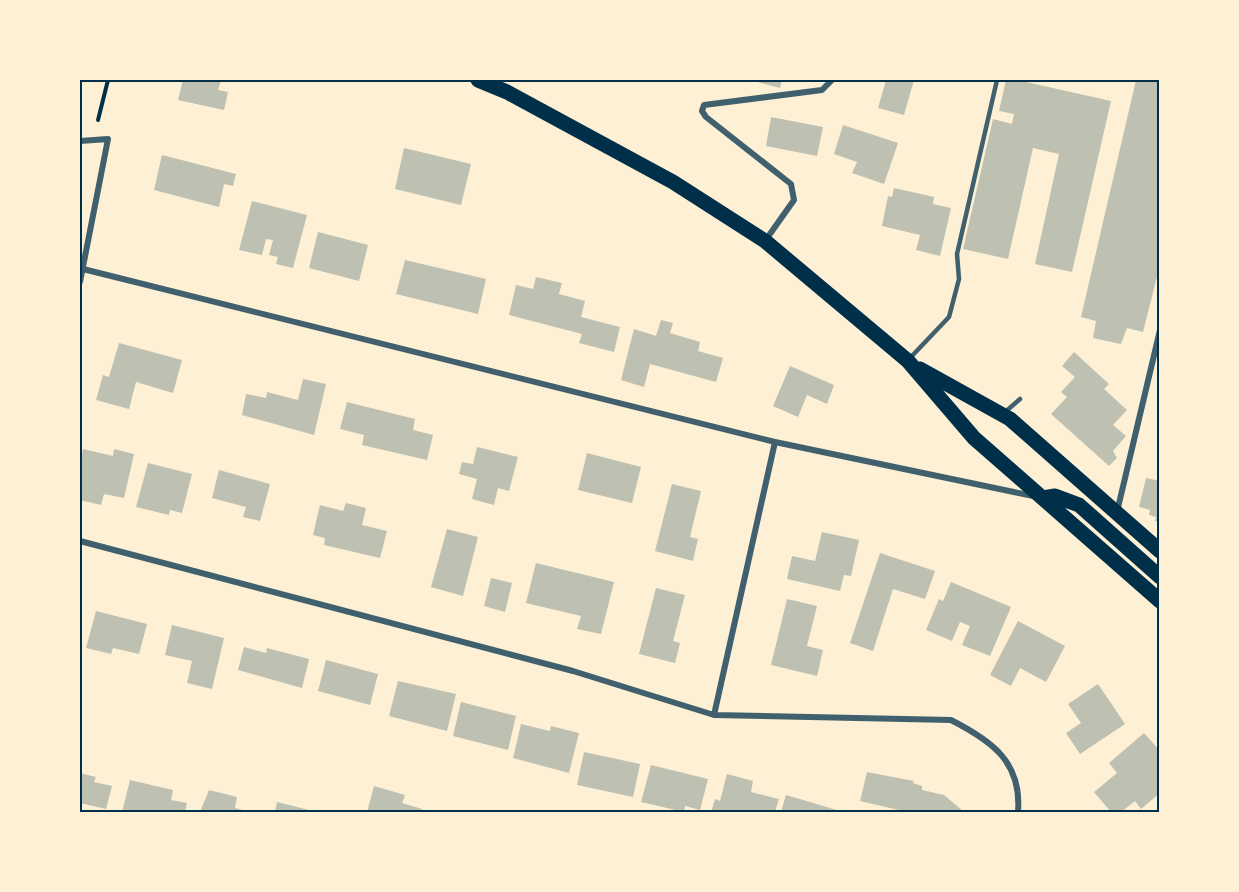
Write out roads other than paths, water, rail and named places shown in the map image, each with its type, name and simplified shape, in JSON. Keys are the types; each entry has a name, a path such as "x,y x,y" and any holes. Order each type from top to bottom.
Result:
{"main road":[{"path":"478,80 507,92 673,182 765,241 910,363 974,438 1160,601"},
{"path":"910,363 1002,415 1160,551"},
{"path":"1043,498 1055,496 1079,504 1160,578"}],"street":[{"path":"765,241 794,200 791,184 706,117 702,111 704,105 822,90 832,80"},
{"path":"80,141 108,139 80,282"},
{"path":"83,269 775,442 1043,498"},
{"path":"1116,513 1159,332"},
{"path":"714,715 775,442"},
{"path":"80,541 573,672 714,715 951,720 982,736 1006,760 1020,792 1018,813"}],"lane":[{"path":"910,363 949,317 959,279 957,254 997,80"},
{"path":"1002,415 1020,399"}]}
